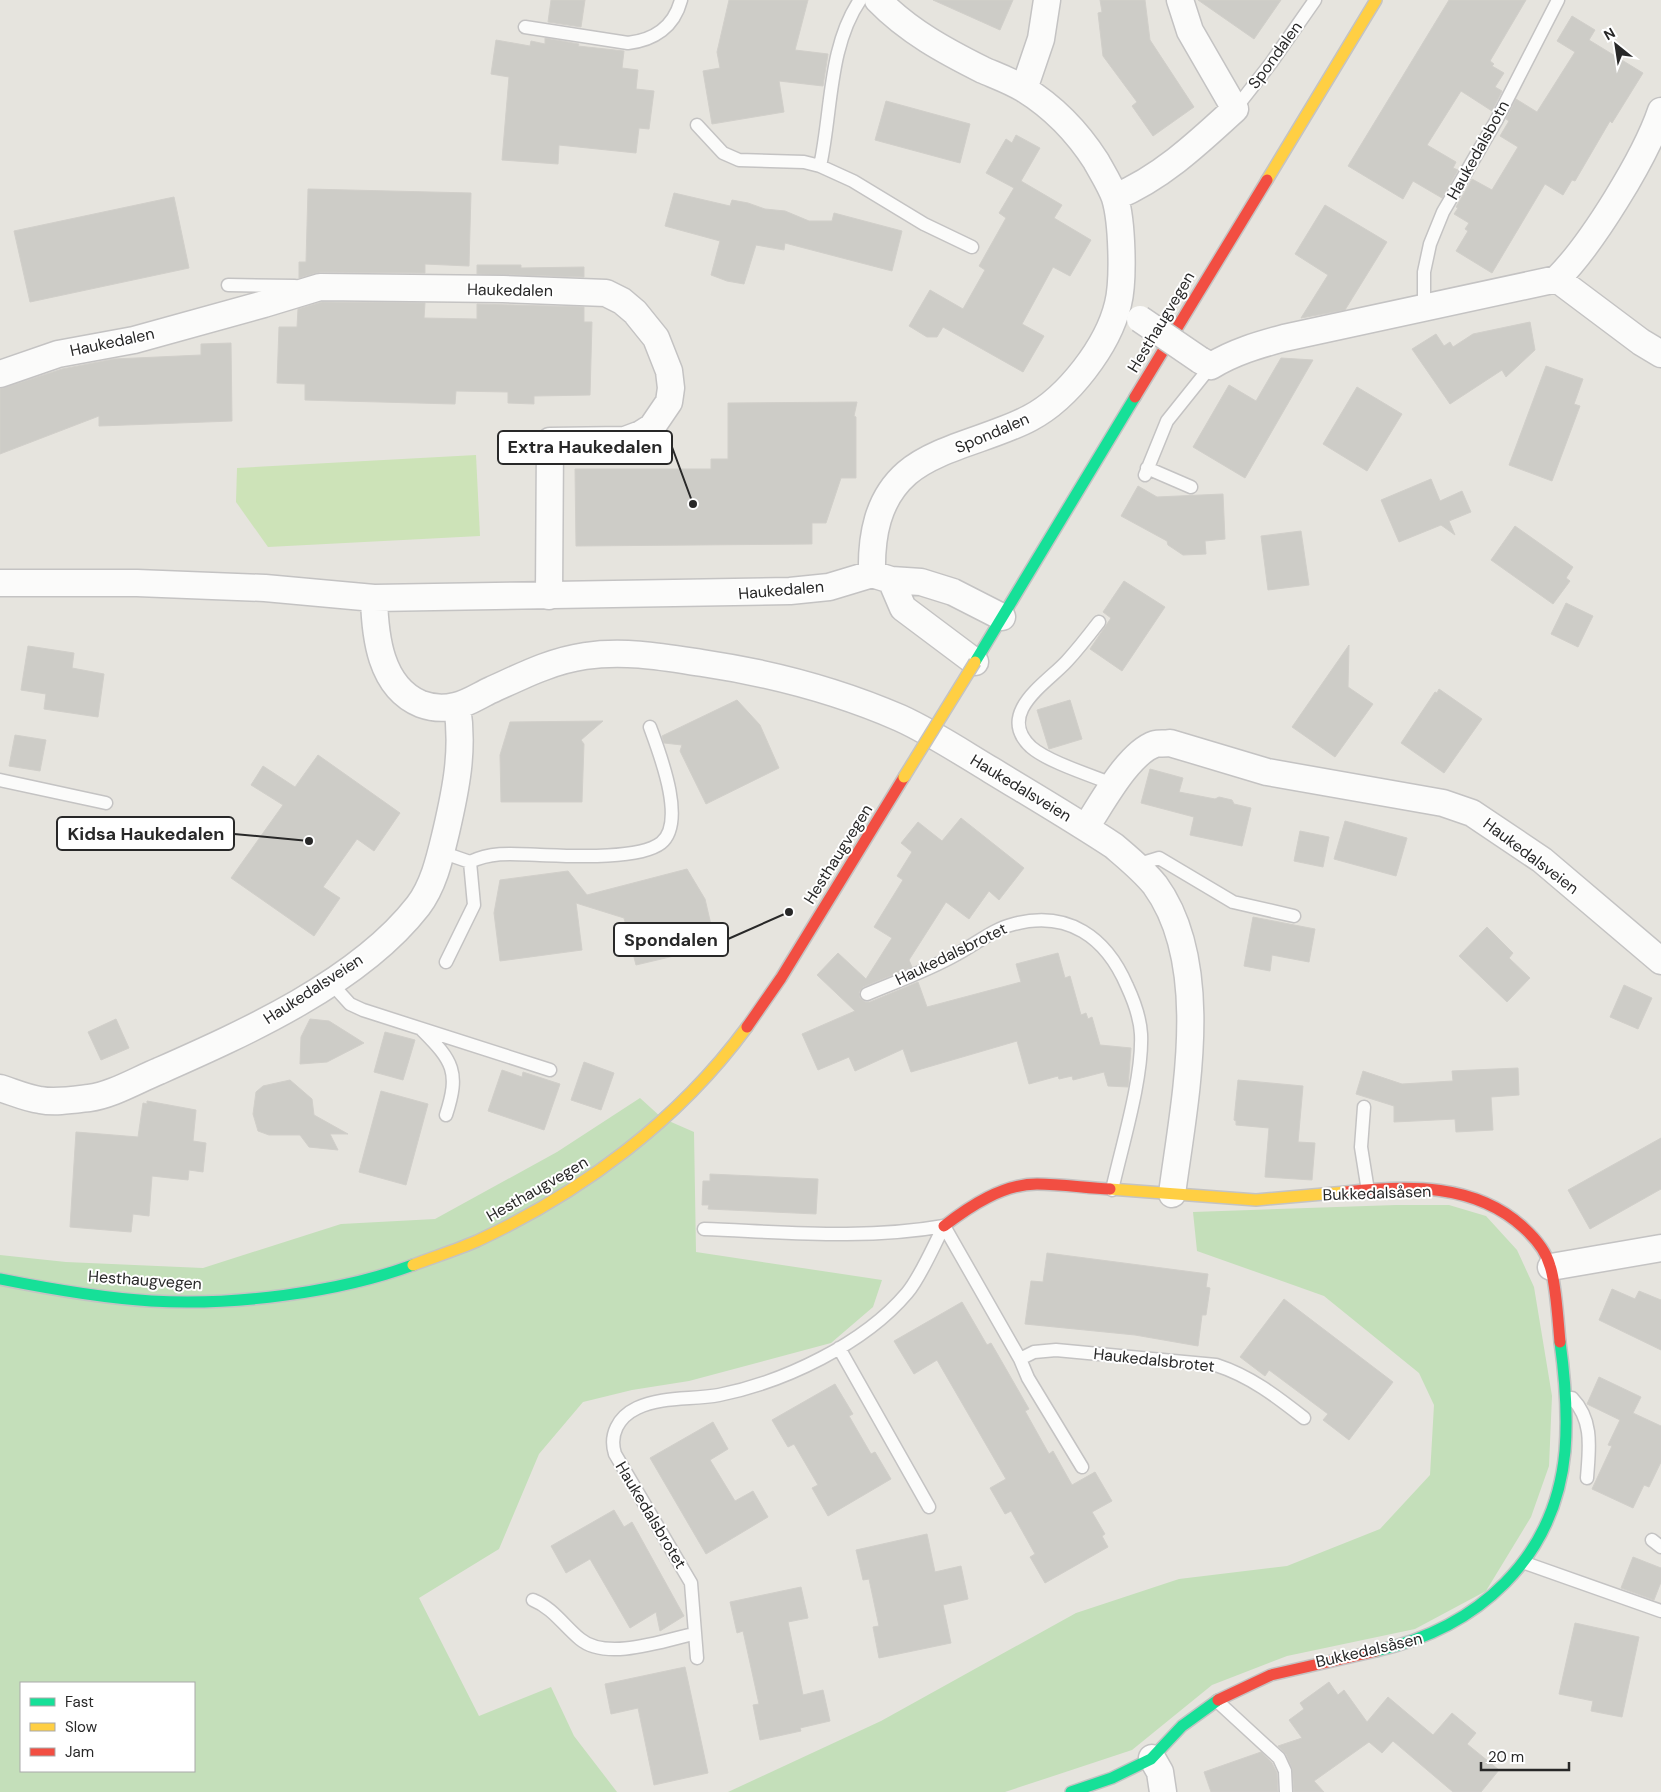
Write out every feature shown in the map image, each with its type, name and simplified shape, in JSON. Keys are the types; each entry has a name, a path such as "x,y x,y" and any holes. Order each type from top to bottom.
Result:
{"main road":[{"name":"Hesthaugvegen","path":"0,1279 121,1298 173,1302 265,1298 309,1292 404,1269 449,1254 535,1213 576,1188 650,1132 723,1058 783,976 1376,0"},
{"name":"Haukedalsbrotet","path":"944,1226 964,1210 987,1197 1011,1188 1036,1184 1172,1194"},
{"name":"Bukkedalsåsen","path":"1071,1792 1119,1775 1152,1758 1182,1726 1216,1701 1250,1684 1286,1670 1327,1659 1387,1648 1432,1634 1483,1606 1504,1588 1525,1563 1551,1507 1560,1477 1565,1448 1565,1398 1551,1267 1545,1253 1527,1229 1497,1207 1457,1192 1431,1189 1398,1188 1256,1200 1172,1194"}],"street":[{"name":"Spondalen","path":"878,0 892,15 920,36 951,54 1024,89 1053,111 1082,140 1115,198 1121,280 1118,305 1097,350 1085,369 1053,404 1006,430 921,464 898,482 879,514 873,532 881,577"},
{"path":"1024,89 1041,39 1047,0"},
{"name":"Spondalen","path":"1115,198 1137,188 1192,149 1235,108 1190,30 1180,0"},
{"path":"1118,305 1206,363 1250,347 1557,279 1568,268 1595,230 1633,170 1661,111"},
{"path":"1557,279 1641,342 1661,354"},
{"name":"Haukedalen","path":"0,374 58,354 134,340 320,287 503,289 606,294 629,306 652,332 663,352 669,370 671,388 669,402 652,427 641,434 625,440 550,441 549,596"},
{"path":"881,577 903,608 975,662"},
{"name":"Haukedalen","path":"0,583 137,584 265,588 374,598 790,592 881,577 921,582 953,592 1002,617"},
{"name":"Haukedalsveien","path":"374,598 375,627 381,653 396,684 408,696 420,704 436,708 457,706 552,663 585,656 615,653 652,655 722,666 815,688 866,704 902,719 955,748 1086,828 1115,785 1143,751 1156,744 1170,744 1267,772 1443,803 1472,813 1520,844 1661,961"},
{"name":"Haukedalsveien","path":"0,1088 40,1100 91,1098 114,1090 218,1045 272,1017 330,982 378,946 419,905 433,879 458,778 461,728 457,706"},
{"path":"1086,828 1136,865 1155,885 1169,910 1180,938 1187,974 1191,1014 1189,1060 1172,1194"},
{"path":"1551,1267 1661,1248"},
{"path":"1152,1758 1160,1772 1164,1792"}],"lane":[{"path":"525,27 628,43 644,41 659,33 673,21 681,0"},
{"path":"820,166 836,64 844,32 860,0"},
{"name":"Spondalen","path":"1235,108 1271,63 1315,0"},
{"name":"Haukedalsbotn","path":"1424,308 1424,272 1430,244 1443,212 1496,121 1558,0"},
{"path":"697,125 723,152 739,160 804,162 820,166 853,181 924,224 972,247"},
{"path":"228,285 320,287"},
{"path":"1191,487 1146,472 1167,421 1206,363"},
{"path":"1099,622 1066,662 1023,706 1020,728 1031,747 1044,756 1115,785"},
{"path":"441,852 470,862 486,854 568,856 632,853 652,848 661,843 668,831 672,812 663,764 650,727"},
{"path":"0,780 106,803"},
{"path":"1136,865 1159,858 1233,902 1294,916"},
{"path":"446,962 474,904 470,862"},
{"name":"Haukedalsbrotet","path":"867,994 931,968 990,934 1013,924 1033,920 1055,920 1075,926 1094,937 1112,957 1124,980 1136,1006 1141,1034 1136,1080 1112,1190"},
{"path":"330,982 350,1004 363,1010 550,1070"},
{"path":"420,1028 437,1045 452,1072 454,1091 446,1115"},
{"path":"1364,1108 1361,1147 1368,1191"},
{"path":"704,1229 864,1235 906,1233 944,1226 1020,1358 1028,1378 1082,1467"},
{"name":"Haukedalsbrotet","path":"697,1658 693,1634 691,1583 615,1454 612,1443 614,1430 622,1418 637,1408 660,1401 719,1395 759,1384 796,1370 839,1348 889,1311 909,1292 944,1226"},
{"path":"839,1348 929,1507"},
{"name":"Haukedalsbrotet","path":"1020,1358 1034,1352 1056,1350 1216,1365 1238,1372 1260,1385 1304,1418"},
{"path":"1565,1398 1572,1398 1576,1401 1586,1420 1591,1437 1587,1478"},
{"path":"1525,1563 1661,1610"},
{"path":"533,1600 554,1613 581,1640 598,1649 618,1649 693,1634"},
{"path":"1216,1701 1279,1758 1285,1771 1286,1792"}],"green space":[{"path":"476,455 480,536 268,547 236,502 237,468"},
{"path":"640,1098 662,1118 694,1132 696,1252 882,1280 873,1307 831,1343 689,1381 632,1390 583,1402 539,1454 499,1549 419,1598 479,1716 551,1687 574,1736 617,1792 0,1792 0,1255 66,1262 203,1268 341,1224 435,1219 557,1152"},
{"path":"1449,1205 1486,1216 1517,1250 1534,1287 1552,1396 1549,1466 1531,1517 1486,1591 1415,1629 1287,1656 1212,1685 1132,1750 1005,1792 728,1792 881,1721 1076,1613 1179,1579 1287,1566 1380,1529 1430,1475 1434,1405 1419,1373 1324,1296 1197,1251 1193,1212"}],"building":[{"path":"551,0 585,0 581,27 548,22"},
{"path":"729,0 808,0 795,50 828,54 823,86 779,81 784,112 712,124 703,71 720,68 717,52"},
{"path":"933,0 1013,0 1000,30"},
{"path":"1100,0 1145,0 1150,40 1194,107 1153,136 1132,106 1137,102 1103,56 1098,13 1102,12"},
{"path":"1198,0 1281,0 1254,39"},
{"path":"1449,0 1526,0 1490,61 1494,64 1492,66 1504,73 1495,87 1502,91 1492,111 1461,91 1427,145 1456,162 1453,168 1458,170 1442,198 1413,181 1403,199 1348,166"},
{"path":"1572,16 1595,30 1589,40 1643,73 1612,123 1610,121 1575,181 1572,180 1563,195 1545,184 1492,273 1456,251 1468,231 1465,229 1469,223 1454,214 1458,208 1456,207 1472,179 1492,190 1518,147 1500,136 1509,121 1506,119 1516,99 1537,112 1575,52 1557,41"},
{"path":"545,38 579,44 578,46 624,51 622,68 638,70 636,89 654,91 649,129 639,128 636,153 559,145 558,164 502,160 509,77 491,74 496,40 530,46 531,41 545,44"},
{"path":"886,101 970,124 960,163 875,140"},
{"path":"1016,135 1040,148 1021,181 1062,205 1054,218 1091,240 1070,276 1053,267 1022,324 1044,336 1023,372 943,327 937,337 927,337 909,326 930,290 963,309 985,270 979,266 1006,218 999,213 1014,188 986,173 1006,139 1012,143"},
{"path":"308,189 471,193 469,266 425,264 425,273 320,272 299,278 299,262 306,262"},
{"path":"674,193 730,206 732,200 748,203 765,209 785,211 809,221 832,221 834,213 902,231 892,271 785,243 784,250 756,245 744,284 727,281 711,275 720,241 665,226"},
{"path":"174,197 189,268 30,302 14,231"},
{"path":"1325,205 1387,242 1345,310 1301,318 1328,275 1295,254"},
{"path":"477,265 521,265 521,268 584,267 584,277 477,274"},
{"path":"322,302 425,303 424,318 477,319 477,304 584,307 584,322 592,322 590,395 534,396 534,404 508,403 508,392 456,391 455,404 305,400 305,384 277,383 279,327 297,327 298,309"},
{"path":"1530,322 1535,350 1506,377 1502,370 1450,404 1412,349 1436,334 1444,346 1450,342 1453,347 1473,334"},
{"path":"231,343 232,421 99,426 99,416 0,454 0,389 62,369 114,359 201,355 201,344"},
{"path":"1281,358 1313,360 1245,478 1193,447 1229,385 1256,401"},
{"path":"1546,366 1583,379 1574,404 1580,406 1552,481 1509,465"},
{"path":"1357,387 1402,414 1367,471 1323,444"},
{"path":"857,402 854,416 856,417 856,478 841,478 826,523 812,523 812,544 576,546 575,469 711,469 711,459 728,459 728,403"},
{"path":"1431,479 1440,501 1462,491 1471,512 1449,521 1455,535 1441,525 1399,542 1381,500"},
{"path":"1138,486 1157,497 1223,494 1225,539 1205,541 1206,554 1183,555 1168,545 1167,541 1121,516"},
{"path":"1515,526 1573,567 1566,578 1570,581 1553,604 1491,560"},
{"path":"1301,531 1309,585 1268,590 1261,536"},
{"path":"1124,581 1165,607 1122,671 1090,649 1111,618 1103,612"},
{"path":"1566,603 1593,616 1578,647 1551,634"},
{"path":"1349,645 1348,687 1373,704 1335,757 1292,727"},
{"path":"28,646 74,653 72,668 104,674 98,717 44,709 46,694 21,690"},
{"path":"1439,689 1482,719 1444,773 1401,743 1435,692 1437,693"},
{"path":"737,700 760,725 779,768 706,804 680,751 682,745 664,743 662,736"},
{"path":"1070,700 1082,739 1049,749 1037,710"},
{"path":"603,721 581,740 584,744 582,802 501,802 500,755 510,722"},
{"path":"15,735 46,740 40,771 9,766"},
{"path":"318,755 400,813 374,851 357,839 323,887 340,898 314,936 231,878 283,805 251,785 263,766 295,787"},
{"path":"1150,769 1183,778 1179,792 1215,799 1219,797 1232,800 1234,804 1251,808 1242,846 1190,835 1194,817 1141,803"},
{"path":"961,818 1024,868 999,900 989,891 969,919 946,902 909,960 912,967 863,987 859,992 860,998 865,1002 870,1002 918,982 927,1007 1021,982 1016,964 1058,953 1065,978 1070,976 1081,1015 1086,1013 1088,1019 1092,1017 1100,1045 1131,1048 1128,1087 1108,1086 1104,1072 1073,1080 1072,1076 1059,1079 1058,1076 1029,1084 1017,1041 911,1072 903,1049 855,1071 849,1057 818,1070 802,1034 855,1011 817,975 838,953 866,979 892,938 874,927 903,880 897,876 912,852 901,843 918,822 942,841"},
{"path":"1345,821 1407,838 1396,876 1334,859"},
{"path":"1300,831 1329,837 1323,867 1294,861"},
{"path":"687,869 705,899 716,946 636,965 624,918 576,903 582,950 500,961 494,913 500,880 568,871 587,895"},
{"path":"1253,917 1315,929 1309,962 1272,955 1270,971 1244,966"},
{"path":"1487,927 1513,953 1509,958 1530,978 1507,1002 1459,956"},
{"path":"1624,985 1652,998 1638,1029 1610,1017"},
{"path":"116,1019 129,1048 101,1060 88,1032"},
{"path":"310,1019 329,1021 364,1043 327,1062 300,1064 301,1037"},
{"path":"385,1032 415,1040 403,1080 374,1072"},
{"path":"584,1062 614,1073 601,1110 571,1100"},
{"path":"1518,1068 1519,1095 1491,1097 1493,1130 1456,1132 1455,1119 1394,1122 1394,1106 1356,1094 1363,1071 1402,1084 1453,1081 1452,1071"},
{"path":"502,1070 522,1077 523,1072 560,1084 544,1130 488,1111"},
{"path":"290,1080 312,1099 314,1115 348,1134 330,1134 338,1150 309,1147 300,1135 269,1135 258,1131 253,1114 256,1092 263,1086"},
{"path":"1238,1080 1303,1086 1298,1142 1315,1143 1312,1180 1265,1177 1269,1128 1236,1125 1234,1120"},
{"path":"381,1091 428,1104 406,1185 359,1172"},
{"path":"147,1101 196,1110 193,1141 206,1143 203,1172 189,1170 188,1180 152,1176 149,1216 133,1214 131,1232 70,1227 76,1132 138,1137 143,1103 147,1104"},
{"path":"1661,1138 1661,1189 1590,1229 1568,1190"},
{"path":"710,1174 818,1179 816,1214 708,1209 709,1205 702,1205 703,1181 710,1181"},
{"path":"1047,1253 1208,1274 1206,1287 1210,1288 1206,1315 1202,1315 1198,1346 1135,1335 1025,1324 1031,1281 1043,1282"},
{"path":"1612,1289 1635,1299 1639,1291 1661,1300 1661,1350 1599,1320"},
{"path":"1284,1299 1393,1382 1349,1440 1323,1420 1328,1414 1269,1370 1265,1376 1240,1357"},
{"path":"962,1302 987,1345 991,1343 1029,1409 1025,1411 1049,1454 1053,1451 1072,1485 1095,1472 1112,1501 1092,1512 1105,1534 1102,1536 1108,1547 1045,1583 1030,1557 1035,1554 1011,1511 1005,1514 990,1488 1006,1479 937,1360 914,1374 894,1341"},
{"path":"1599,1377 1641,1397 1633,1413 1661,1426 1661,1462 1649,1487 1644,1485 1633,1508 1592,1489 1612,1446 1608,1445 1620,1420 1587,1404"},
{"path":"835,1384 853,1414 849,1416 871,1454 875,1452 891,1479 828,1516 812,1488 818,1485 794,1444 788,1447 772,1420"},
{"path":"713,1422 728,1449 710,1460 735,1501 753,1491 768,1517 706,1554 650,1458"},
{"path":"614,1510 624,1527 632,1522 684,1616 660,1631 656,1612 630,1628 590,1559 566,1573 551,1546"},
{"path":"927,1534 935,1572 961,1566 968,1599 943,1605 951,1643 879,1658 873,1627 879,1626 869,1579 863,1580 856,1550"},
{"path":"1633,1557 1661,1568 1661,1582 1654,1600 1621,1588"},
{"path":"801,1587 808,1618 788,1622 803,1695 823,1690 830,1721 800,1728 801,1731 760,1740 753,1705 759,1704 743,1631 737,1633 730,1602"},
{"path":"1575,1623 1639,1637 1622,1717 1591,1711 1593,1701 1559,1694"},
{"path":"685,1667 708,1773 654,1785 638,1708 611,1714 605,1684"},
{"path":"1329,1682 1338,1695 1344,1690 1367,1722 1388,1697 1433,1735 1452,1713 1476,1733 1467,1744 1499,1770 1481,1792 1453,1792 1393,1741 1382,1753 1369,1742 1314,1781 1324,1792 1294,1792 1292,1768 1286,1754 1278,1746 1302,1738 1289,1720 1304,1709 1300,1703"},
{"path":"1261,1752 1272,1763 1277,1773 1278,1792 1211,1792 1204,1772"}],"traffic: fast":[{"path":"975,662 1135,397"},
{"path":"0,1279 56,1290 113,1298 182,1302 215,1301 249,1299 318,1290 383,1275 413,1265"},
{"path":"1376,1651 1413,1640 1447,1625 1478,1606 1505,1583 1528,1556 1546,1525 1558,1490 1565,1451 1566,1396 1560,1342"},
{"path":"1071,1792 1112,1778 1151,1759 1182,1726 1218,1700"}],"traffic: slow":[{"path":"1267,180 1376,0"},
{"path":"904,777 975,662"},
{"path":"413,1265 477,1241 516,1222 590,1177 626,1151 659,1123 720,1061 747,1027"},
{"path":"1110,1189 1256,1200 1346,1192"}],"traffic: jam":[{"path":"1135,397 1267,180"},
{"path":"747,1027 781,978 904,777"},
{"path":"944,1226 976,1204 999,1192 1024,1185 1037,1184 1110,1189"},
{"path":"1346,1192 1393,1188 1440,1190 1485,1202 1505,1213 1532,1236 1540,1245 1548,1260 1555,1292 1560,1342"},
{"path":"1218,1700 1271,1675 1376,1651"}],"place":[{"name":"Extra Haukedalen","path":"693,504"},
{"name":"Kidsa Haukedalen","path":"309,841"},
{"name":"Spondalen","path":"789,912"}]}
